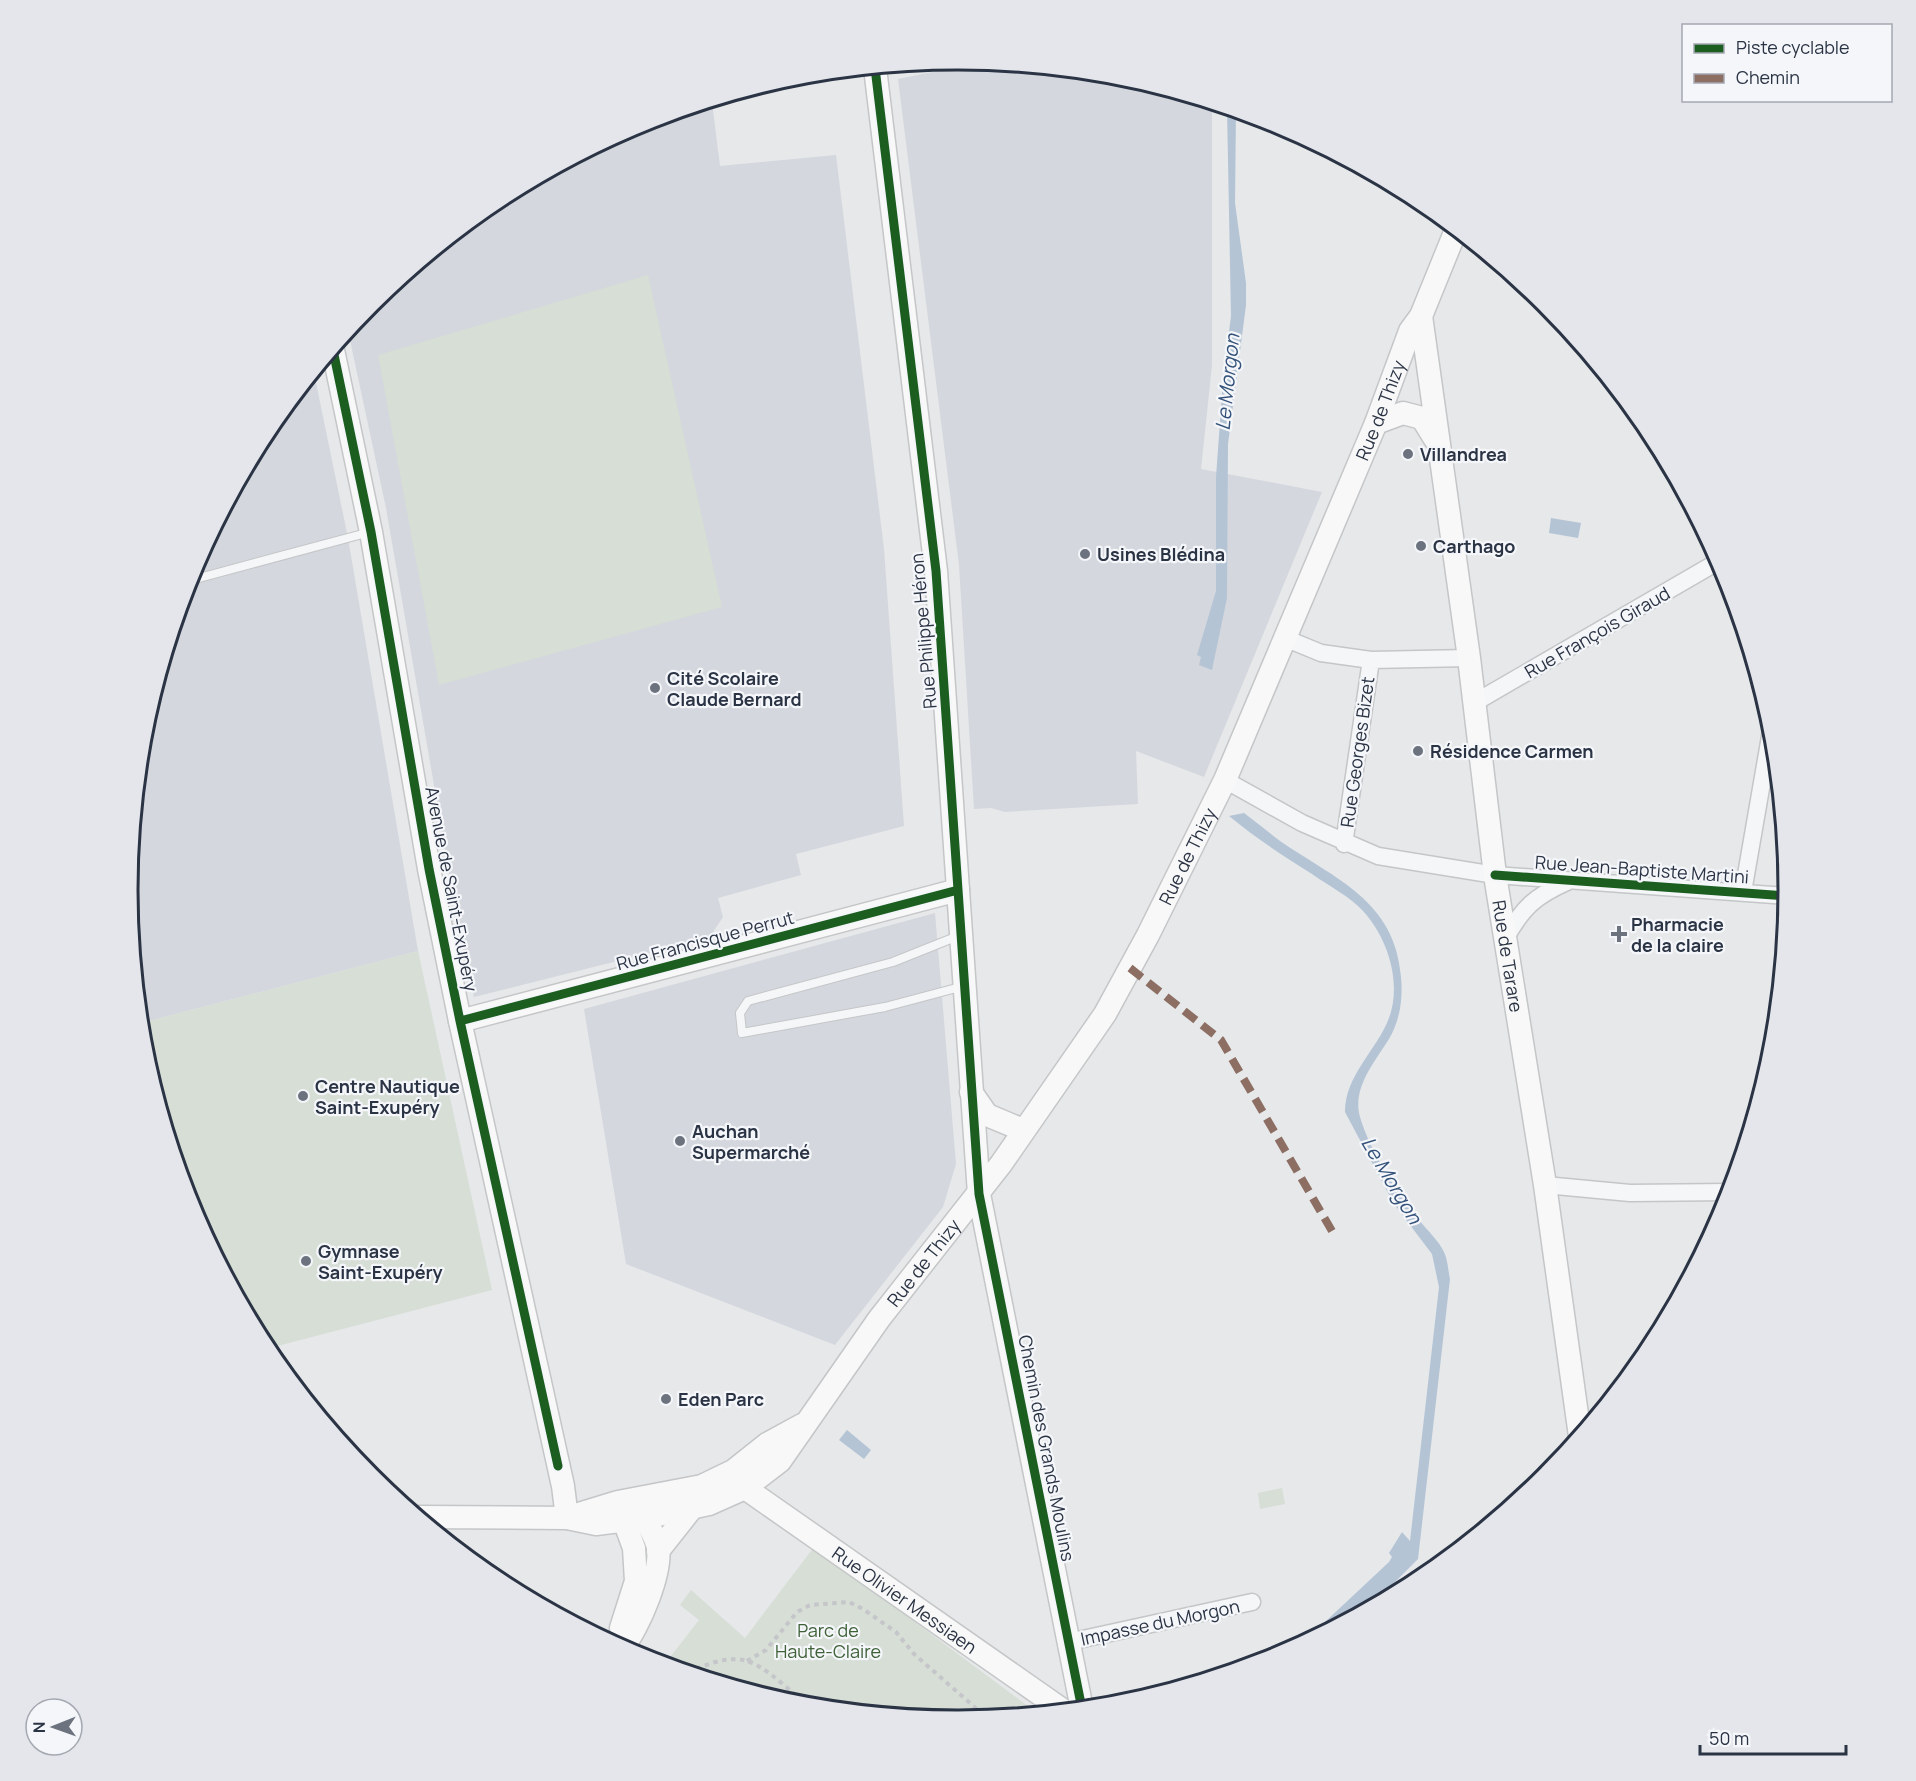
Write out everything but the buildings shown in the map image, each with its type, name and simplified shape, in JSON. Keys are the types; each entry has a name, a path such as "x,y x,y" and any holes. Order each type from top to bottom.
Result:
{"street":[{"name":"Rue Philippe Héron","path":"876,75 936,571 979,1194"},
{"name":"Rue de Thizy","path":"630,1510 692,1508 709,1504 745,1488 780,1461 879,1319 979,1194 1105,1014 1148,935 1225,780 1287,639 1376,423 1410,332 1421,316 1453,237"},
{"name":"Rue de Tarare","path":"1421,316 1469,658 1495,875 1545,1185 1579,1427"},
{"name":"Avenue de Saint-Exupéry","path":"335,358 371,532 429,869 460,1021 563,1486 567,1518"},
{"name":"Rue de Tarare","path":"1376,423 1402,413 1422,418 1437,441"},
{"name":"Rue François Giraud","path":"1474,703 1711,566"},
{"path":"1287,639 1321,653 1371,660 1469,658"},
{"name":"Rue Georges Bizet","path":"1344,844 1371,660"},
{"path":"1743,892 1766,757"},
{"name":"Rue Jean-Baptiste Martini","path":"1225,780 1284,814 1344,844 1378,856 1495,875 1778,895"},
{"name":"Rue Jean-Baptiste Martini","path":"1505,939 1521,910 1544,892 1570,880"},
{"name":"Rue Francisque Perrut","path":"460,1021 958,890"},
{"path":"971,1092 987,1115 1023,1130"},
{"path":"1545,1185 1630,1193 1720,1192"},
{"name":"Chemin des Grands Moulins","path":"979,1194 1080,1701"},
{"name":"Rue de Thizy","path":"630,1510 702,1486 733,1471 767,1444 808,1422"},
{"name":"Rue Olivier Messiaen","path":"745,1488 1054,1704"},
{"path":"627,1640 634,1630 651,1588 658,1551 692,1508"},
{"path":"429,1517 567,1518 630,1510"},
{"path":"630,1510 658,1551"},
{"path":"620,1637 636,1581 630,1510"},
{"name":"Impasse du Morgon","path":"1069,1642 1252,1602"}],"lane":[{"path":"200,578 371,532"},
{"path":"961,935 893,962 748,1000 740,1013 742,1033 885,1007 965,986"}],"path":[{"path":"698,1668 715,1661 747,1661 766,1650 797,1612 810,1605 849,1602 896,1632 915,1654 978,1710"},
{"path":"747,1661 769,1674 792,1694"}],"shaded area":[{"path":"938,71 1012,72 1118,86 1212,111 1212,365 1201,469 1322,492 1204,777 1136,751 1138,804 1005,812 991,808 974,809 959,565 898,79"},
{"name":"Cité Scolaire Claude Bernard","path":"713,108 720,166 836,155 884,549 904,826 796,854 801,875 718,898 723,917 709,938 474,997 461,941 386,508 350,340 417,274 459,240 548,180 595,155 644,133"},
{"path":"316,381 348,538 418,951 149,1021 140,944 138,890 140,837 145,783 166,678 200,577 223,528 248,480 276,435"},
{"path":"935,913 956,1164 943,1207 835,1345 626,1264 584,1009"}],"green space":[{"path":"648,275 722,607 439,685 378,355"},
{"path":"418,951 492,1290 276,1346 248,1300 200,1204 166,1103 149,1021"},
{"path":"1282,1488 1285,1504 1260,1509 1258,1493"},
{"name":"Parc de Haute-Claire","path":"814,1547 1029,1707 958,1710 904,1709 851,1703 798,1695 746,1683 670,1658 699,1620 680,1605 691,1590 745,1638"}],"water":[{"name":"Le Morgon","path":"1227,116 1236,119 1235,203 1246,283 1246,305 1228,444 1227,598 1212,670 1199,665 1201,657 1197,655 1216,591 1216,477 1223,380 1231,316"},
{"path":"1551,518 1581,523 1578,538 1549,533"},
{"path":"1244,813 1280,841 1341,880 1375,910 1387,929 1396,951 1401,977 1400,1009 1393,1032 1366,1076 1358,1106 1365,1131 1385,1171 1410,1208 1442,1248 1450,1279 1418,1559 1390,1587 1324,1624 1389,1562 1392,1557 1389,1553 1402,1532 1410,1541 1439,1287 1432,1254 1394,1204 1345,1112 1350,1086 1384,1030 1393,1004 1393,976 1386,947 1372,922 1352,901 1229,816"},
{"path":"847,1430 871,1450 864,1459 839,1440"}],"marked path":[{"path":"1130,968 1221,1040 1336,1238"}],"cycle path":[{"path":"876,75 936,571 979,1194 1080,1701"},
{"path":"335,358 371,532 429,869 460,1021 558,1466"},
{"path":"1495,875 1778,895"},
{"path":"460,1021 958,890"}],"place":[{"name":"Villandrea","path":"1408,454"},
{"name":"Carthago","path":"1421,546"},
{"name":"Usines Blédina","path":"1085,554"},
{"name":"Cité Scolaire Claude Bernard","path":"655,688"},
{"name":"Résidence Carmen","path":"1418,751"},
{"name":"Pharmacie de la claire","path":"1619,934"},
{"name":"Centre Nautique Saint-Exupéry","path":"303,1096"},
{"name":"Auchan Supermarché","path":"680,1141"},
{"name":"Gymnase Saint-Exupéry","path":"306,1261"},
{"name":"Eden Parc","path":"666,1399"}]}
